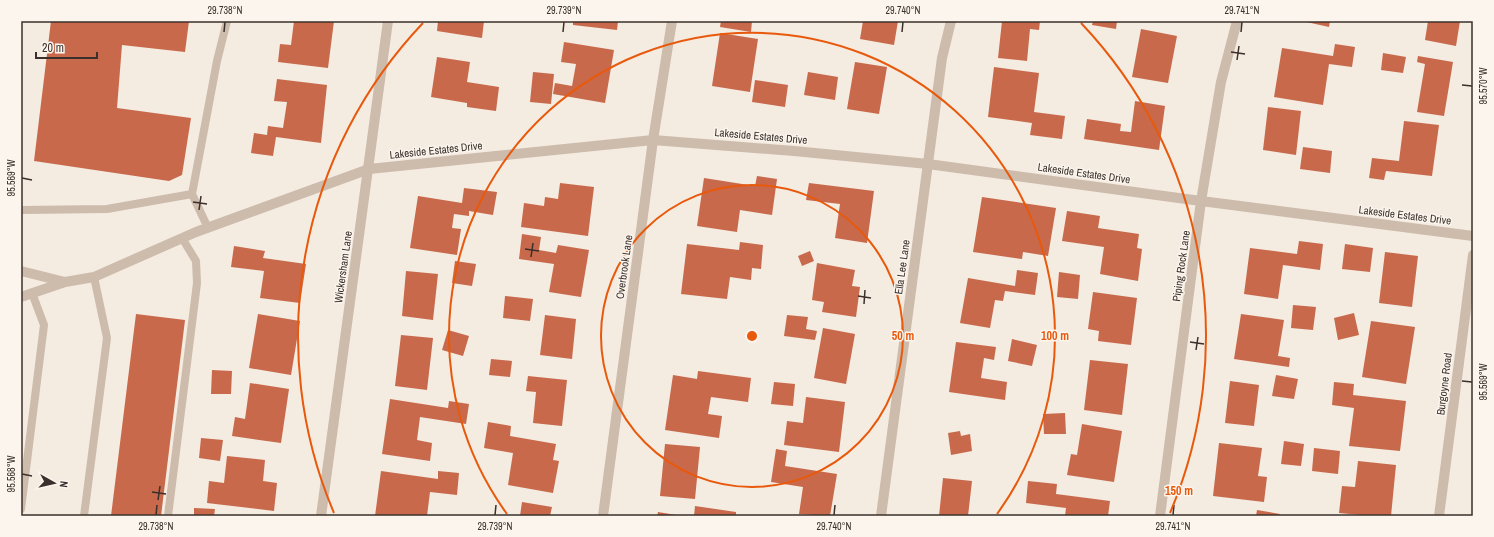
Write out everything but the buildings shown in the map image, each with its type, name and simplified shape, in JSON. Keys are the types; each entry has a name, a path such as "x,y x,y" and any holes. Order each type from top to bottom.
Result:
{"street":[{"name":"Wickersham Lane","path":"321,516 388,21"},
{"name":"Overbrook Lane","path":"603,516 653,140 672,21"},
{"name":"Ella Lee Lane","path":"881,516 942,58 951,21"},
{"name":"Piping Rock Lane","path":"1160,516 1201,201 1221,82 1237,21"},
{"name":"Lakeside Estates Drive","path":"21,297 65,282 94,277 182,238 369,169 653,140 794,151 928,164 1473,236"},
{"name":"Burgoyne Road","path":"1439,516 1473,255"},
{"name":"Lakeside Estates Drive","path":"21,271 65,282"}],"lane":[{"path":"208,228 192,194 216,61 227,21"},
{"path":"21,210 107,209 192,194"},
{"path":"168,516 197,283 196,261 182,238"},
{"path":"84,516 107,338 94,277"},
{"path":"21,510 44,324 32,293"}]}
